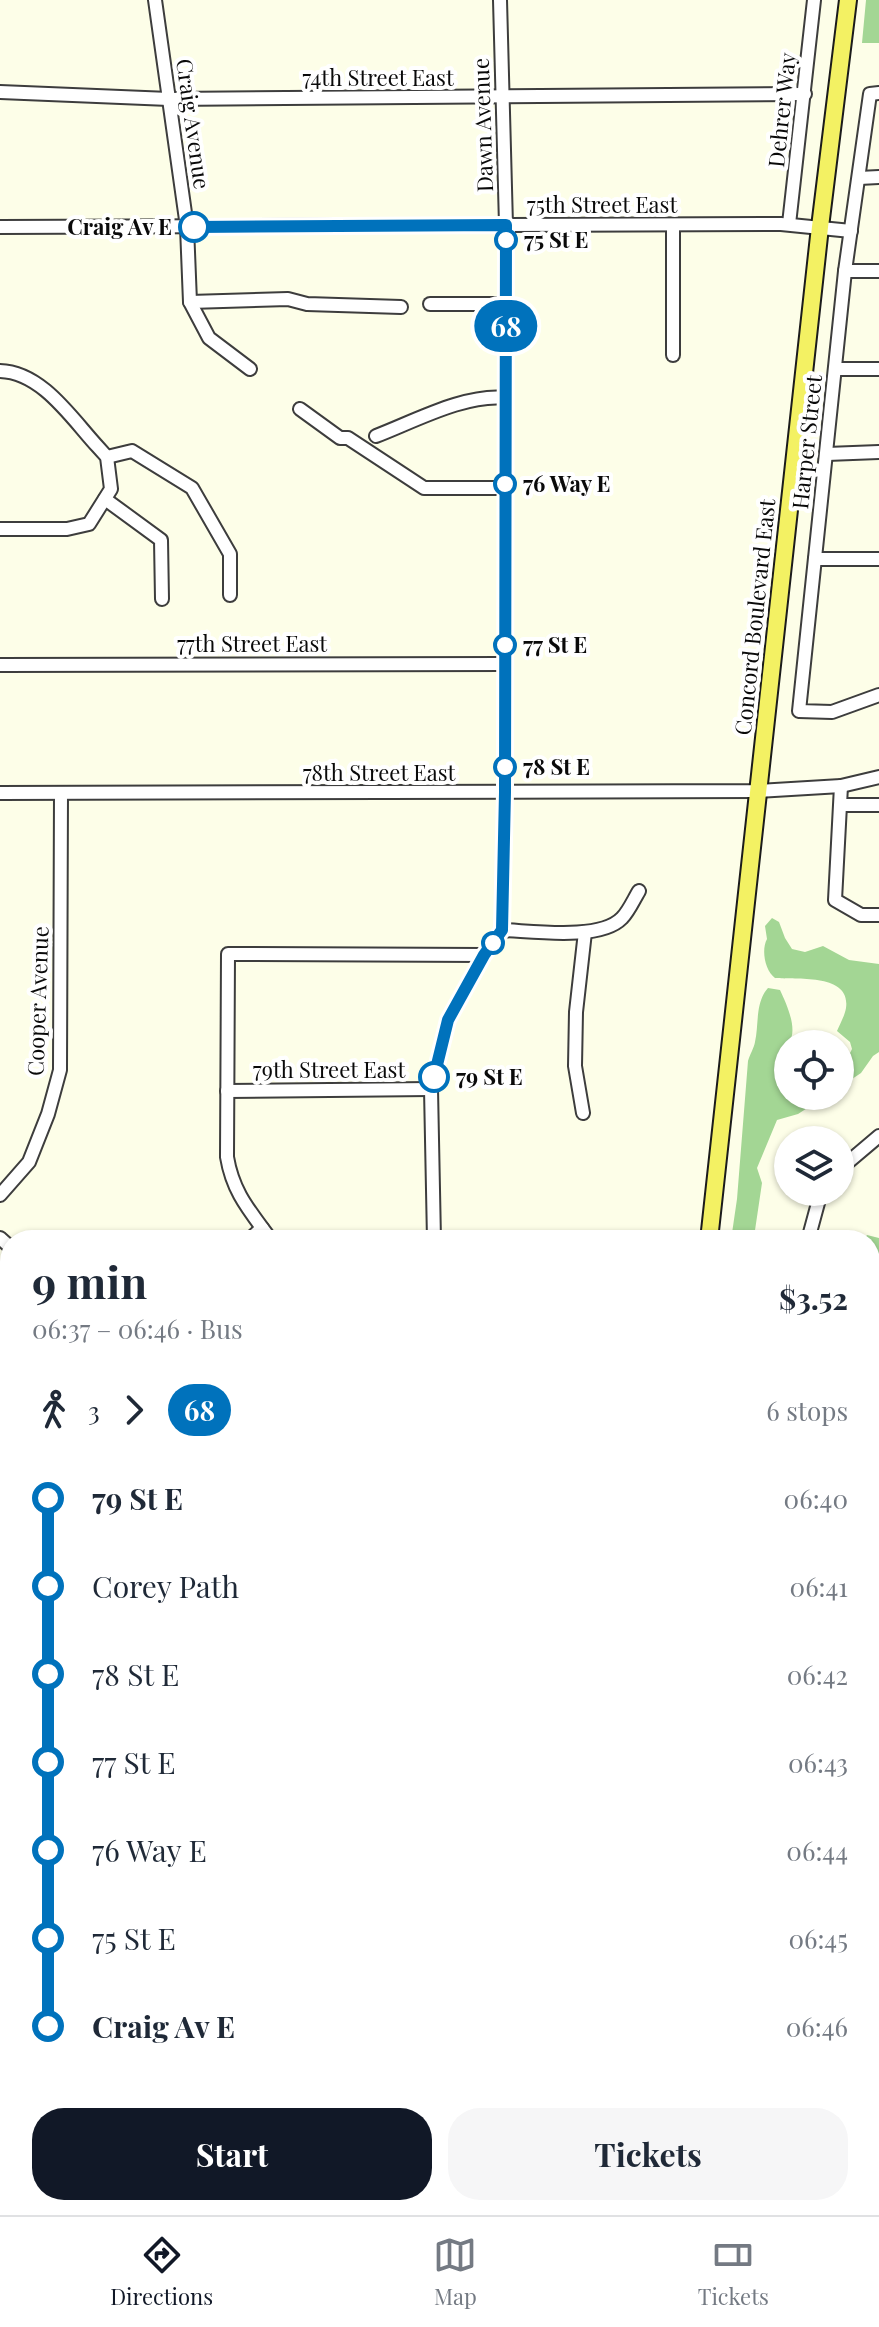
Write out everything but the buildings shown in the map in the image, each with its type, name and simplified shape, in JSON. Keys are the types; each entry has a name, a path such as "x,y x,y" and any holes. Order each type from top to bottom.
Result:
{"main road":[{"name":"Concord Boulevard East","path":"710,1230 820,227 848,0"}],"street":[{"name":"Craig Avenue","path":"155,0 187,227 190,302"},
{"name":"Dawn Avenue","path":"500,0 506,225 502,930"},
{"name":"Dehrer Way","path":"789,224 814,0"},
{"name":"74th Street East","path":"0,92 169,99 805,94"},
{"name":"Harper Street","path":"875,94 845,271 799,711 832,712 879,695"},
{"path":"859,178 879,177"},
{"name":"75th Street East","path":"0,227 789,224 851,231"},
{"path":"673,225 673,355"},
{"path":"845,271 879,271"},
{"path":"250,369 209,338 190,302 288,299 307,304 401,307"},
{"path":"430,304 506,304"},
{"path":"835,369 879,369"},
{"path":"0,371 12,371 37,382 107,457 111,489 89,524 67,529 0,529"},
{"path":"376,436 465,403 489,396 506,398"},
{"path":"300,409 340,438 348,438 424,488 505,488"},
{"path":"107,457 132,451 192,488 230,554 230,595"},
{"path":"827,454 879,452"},
{"path":"105,499 161,540 162,599"},
{"path":"815,559 879,559"},
{"name":"77th Street East","path":"0,665 505,664"},
{"name":"78th Street East","path":"0,793 757,791 841,786 879,777"},
{"path":"841,786 835,900 861,915 879,915"},
{"name":"Cooper Avenue","path":"0,1195 29,1162 48,1114 60,1070 61,793"},
{"path":"841,805 879,805"},
{"path":"434,1230 431,1089 448,1020 484,955 502,930 585,932 606,928 622,919 639,891"},
{"path":"583,1113 575,1066 576,1012 585,932"},
{"path":"262,1228 239,1197 231,1179 227,1157 228,954 484,955"},
{"name":"79th Street East","path":"227,1091 431,1089"},
{"path":"854,1157 879,1136"},
{"path":"811,1230 817,1206"}],"green space":[{"path":"866,0 879,0 879,43 862,43"},
{"path":"772,918 779,922 792,949 805,952 823,946 849,960 879,964 879,1052 854,1078 854,1030 837,1030 845,1011 845,997 840,989 821,981 775,978 766,965 765,926"},
{"path":"768,988 780,990 792,1025 792,1030 774,1030 774,1110 804,1110 777,1120 774,1126 757,1168 762,1183 755,1230 732,1230 748,1061 755,1042 761,1000"}],"bus line":[{"name":"68","path":"194,227 506,225 502,930 484,955 448,1020 434,1077"}],"place":[{"name":"Craig Av E","path":"194,227"},
{"name":"75 St E","path":"506,240"},
{"name":"76 Way E","path":"505,484"},
{"name":"77 St E","path":"505,645"},
{"name":"78 St E","path":"505,767"},
{"name":"79 St E","path":"434,1077"}]}
